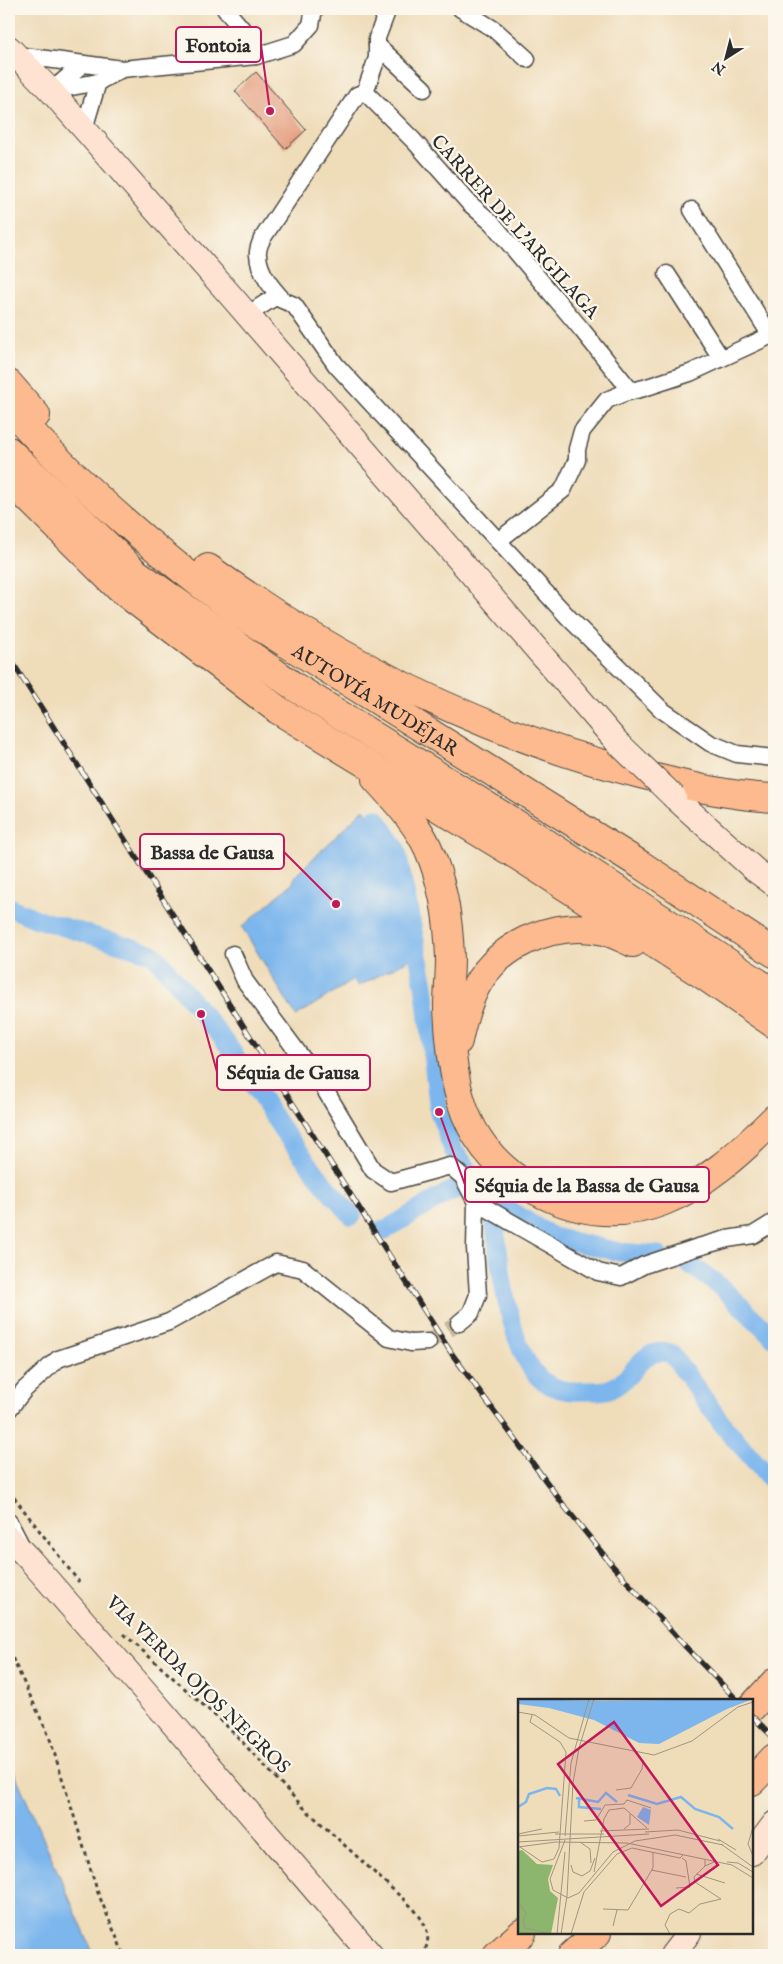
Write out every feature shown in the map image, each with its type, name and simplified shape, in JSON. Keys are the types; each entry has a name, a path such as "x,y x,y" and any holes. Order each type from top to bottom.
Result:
{"highway":[{"path":"9,384 49,430 88,468 189,555 286,621 359,664 397,684 485,723 589,761 689,786 734,794 774,798"},
{"name":"AUTOVÍA MUDÉJAR","path":"9,407 43,444 113,512 189,576 243,616 642,865 774,953"},
{"name":"AUTOVÍA MUDÉJAR","path":"9,451 135,572 287,681 534,835 774,993"},
{"path":"9,478 119,588 278,710 518,856 704,975 774,1025"},
{"path":"353,755 398,804 428,848 441,887 448,929 450,959 448,1008 454,1065 461,1100 473,1131 491,1157 515,1179 552,1200 583,1210 619,1211 647,1207 681,1194 704,1181 729,1161 774,1118"},
{"path":"454,1065 461,1026 471,996 483,976 501,955 523,941 545,932 574,928 606,931 636,944 774,1025"},
{"path":"753,1706 774,1683"},
{"path":"753,1780 774,1758"},
{"path":"497,1955 521,1934"},
{"path":"572,1955 596,1934"}],"main road":[{"path":"13,52 51,91 617,742 674,797 755,870 774,884"},
{"path":"9,1538 150,1697 369,1954"},
{"path":"753,1852 774,1824"},
{"path":"672,1955 688,1934"}],"street":[{"path":"225,9 242,29 256,56"},
{"path":"13,52 122,69 256,56 294,44 311,24 314,9"},
{"path":"283,300 267,283 258,254 262,239 357,95 365,92 377,58 377,38 388,9"},
{"path":"461,9 495,30 527,59"},
{"path":"377,45 424,89"},
{"path":"51,91 83,64"},
{"path":"51,91 98,82 122,69"},
{"path":"84,129 98,82"},
{"name":"CARRER DE L'ARGILAGA","path":"365,92 414,141 469,203 492,223 631,391"},
{"path":"498,541 563,490 577,460 577,449 582,431 607,400 690,373 773,335 692,210"},
{"path":"667,274 721,358"},
{"path":"247,315 275,297 294,305 336,365 569,618 662,710 710,743 737,754 774,758"},
{"path":"233,954 245,981 322,1085 373,1170 391,1182 450,1166 463,1177 476,1202 475,1248 478,1295 472,1313 459,1323"},
{"path":"476,1202 598,1272 621,1277 644,1265 695,1248 727,1239 753,1235 774,1222"},
{"path":"9,1409 24,1390 58,1359 169,1322 276,1263 303,1268 389,1338 411,1343 428,1342"},
{"path":"9,1522 30,1560"}],"path":[{"path":"9,1491 80,1584"},
{"name":"VIA VERDA OJOS NEGROS","path":"121,1631 230,1729 303,1807 413,1908 424,1921 429,1936 423,1955"},
{"path":"9,1651 49,1736 98,1893 124,1955"}],"water":[{"path":"364,809 395,850 412,958 359,986 353,980 296,1016 242,927 294,882 293,878"},
{"path":"9,1760 94,1955 9,1955"}],"building":[{"path":"256,72 306,130 285,149 235,91"}],"waterway":[{"path":"376,818 396,848 424,985 439,1112 453,1150 481,1186 512,1212 553,1237 619,1252 658,1255"},
{"path":"9,907 37,919 151,953 158,959 228,1045 281,1128 329,1190 352,1216"},
{"path":"383,1229 385,1230 447,1193 456,1189 465,1189"},
{"path":"495,1224 503,1284 514,1331 532,1369 543,1381 557,1388 567,1390 604,1390 612,1388 623,1381 645,1357 660,1352 671,1353 723,1425 774,1483"},
{"path":"688,1263 721,1287 774,1338"}],"tunnel":[{"path":"428,1342 459,1323"}],"railway":[{"path":"9,657 452,1354 565,1507 612,1565 684,1645 736,1699"},
{"path":"753,1717 774,1738"}],"place":[{"name":"Fontoia","path":"270,111"},
{"name":"Bassa de Gausa","path":"336,904"},
{"name":"Séquia de Gausa","path":"201,1014"},
{"name":"Séquia de la Bassa de Gausa","path":"439,1112"}]}
